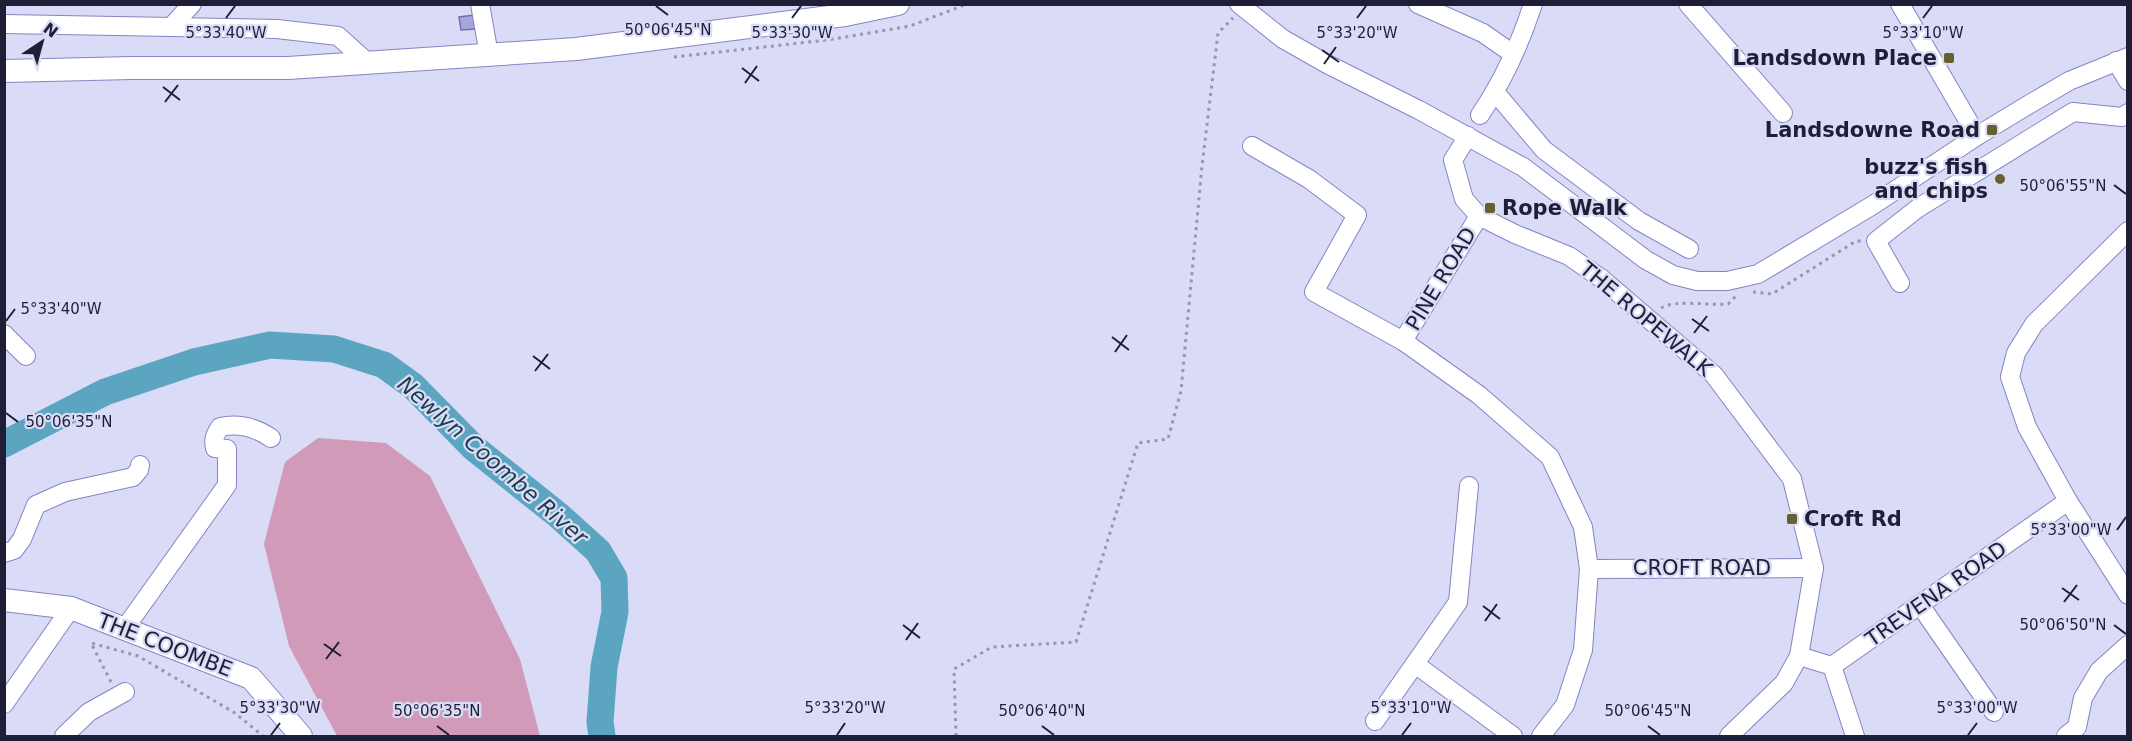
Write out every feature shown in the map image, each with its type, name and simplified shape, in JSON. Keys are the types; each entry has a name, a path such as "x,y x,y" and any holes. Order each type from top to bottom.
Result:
{"main road":[{"path":"4,70 288,68 576,49 845,15 898,4"},
{"name":"THE COOMBE","path":"4,600 71,608 250,678 301,736"}],"street":[{"path":"171,27 192,4"},
{"path":"480,4 489,55"},
{"path":"1418,4 1483,33 1513,54"},
{"path":"1480,115 1495,92 1533,4"},
{"path":"1688,4 1783,113"},
{"path":"1899,4 1977,136"},
{"path":"1241,6 1283,39 1523,167 1646,260 1673,275 1696,281 1727,281 1742,285 1873,205 1977,136 2069,81 2122,59 2127,81"},
{"path":"4,24 277,29 338,36 369,63"},
{"path":"1495,92 1544,150 1639,221 1689,249"},
{"path":"1900,283 1876,241 1918,208 2073,112 2122,117 2127,113"},
{"name":"THE ROPEWALK","path":"1468,136 1452,160 1464,199 1479,216 1515,234 1569,255 1602,279 1714,375 1792,479 1814,568 1799,656 1784,683 1729,736"},
{"path":"1252,146 1309,179 1357,214 1314,292 1404,341 1479,395 1550,457 1583,526 1589,569 1583,650 1565,705 1541,736"},
{"name":"PINE ROAD","path":"1404,341 1479,216"},
{"path":"2127,231 2034,324 2016,353 2010,377 2027,427 2068,501 2127,595"},
{"path":"4,334 26,356"},
{"path":"125,628 227,485 227,450 215,448 214,443 214,437 220,427 233,424 258,429 271,438"},
{"path":"4,553 14,550 22,539 36,505 65,492 133,477 140,465"},
{"path":"1375,721 1458,602 1468,486"},
{"name":"TREVENA ROAD","path":"1833,666 2068,501"},
{"name":"CROFT ROAD","path":"1589,569 1814,568"},
{"path":"1920,605 1994,712"},
{"path":"4,704 71,608"},
{"path":"2066,736 2077,727 2083,698 2099,670 2127,645"},
{"path":"1799,656 1833,666 1856,736"},
{"path":"1415,664 1514,736"},
{"path":"64,736 118,687"}],"path":[{"path":"956,736 954,669 992,647 1076,642 1138,443 1168,439 1181,391 1202,166 1218,33 1241,6"},
{"path":"1646,316 1666,305 1728,304 1742,285 1757,294 1772,294 1856,241 1876,241"},
{"path":"118,687 91,643 138,656 235,713 263,736"}],"shaded area":[{"path":"318,438 386,443 430,476 520,659 540,736 337,736 289,646 264,544 285,462"}],"building":[{"path":"474,15 476,29 461,30 459,17"}],"waterway":[{"name":"Newlyn Coombe River","path":"4,444 105,392 194,362 270,345 334,349 384,365 413,386 474,448 558,515 598,551 614,578 615,612 604,667 600,722 602,736"}],"place":[{"name":"Landsdown Place","path":"1949,58"},
{"name":"Landsdowne Road","path":"1992,130"},
{"name":"buzz's fish and chips","path":"2000,179"},
{"name":"Rope Walk","path":"1490,208"},
{"name":"Croft Rd","path":"1792,519"}]}
